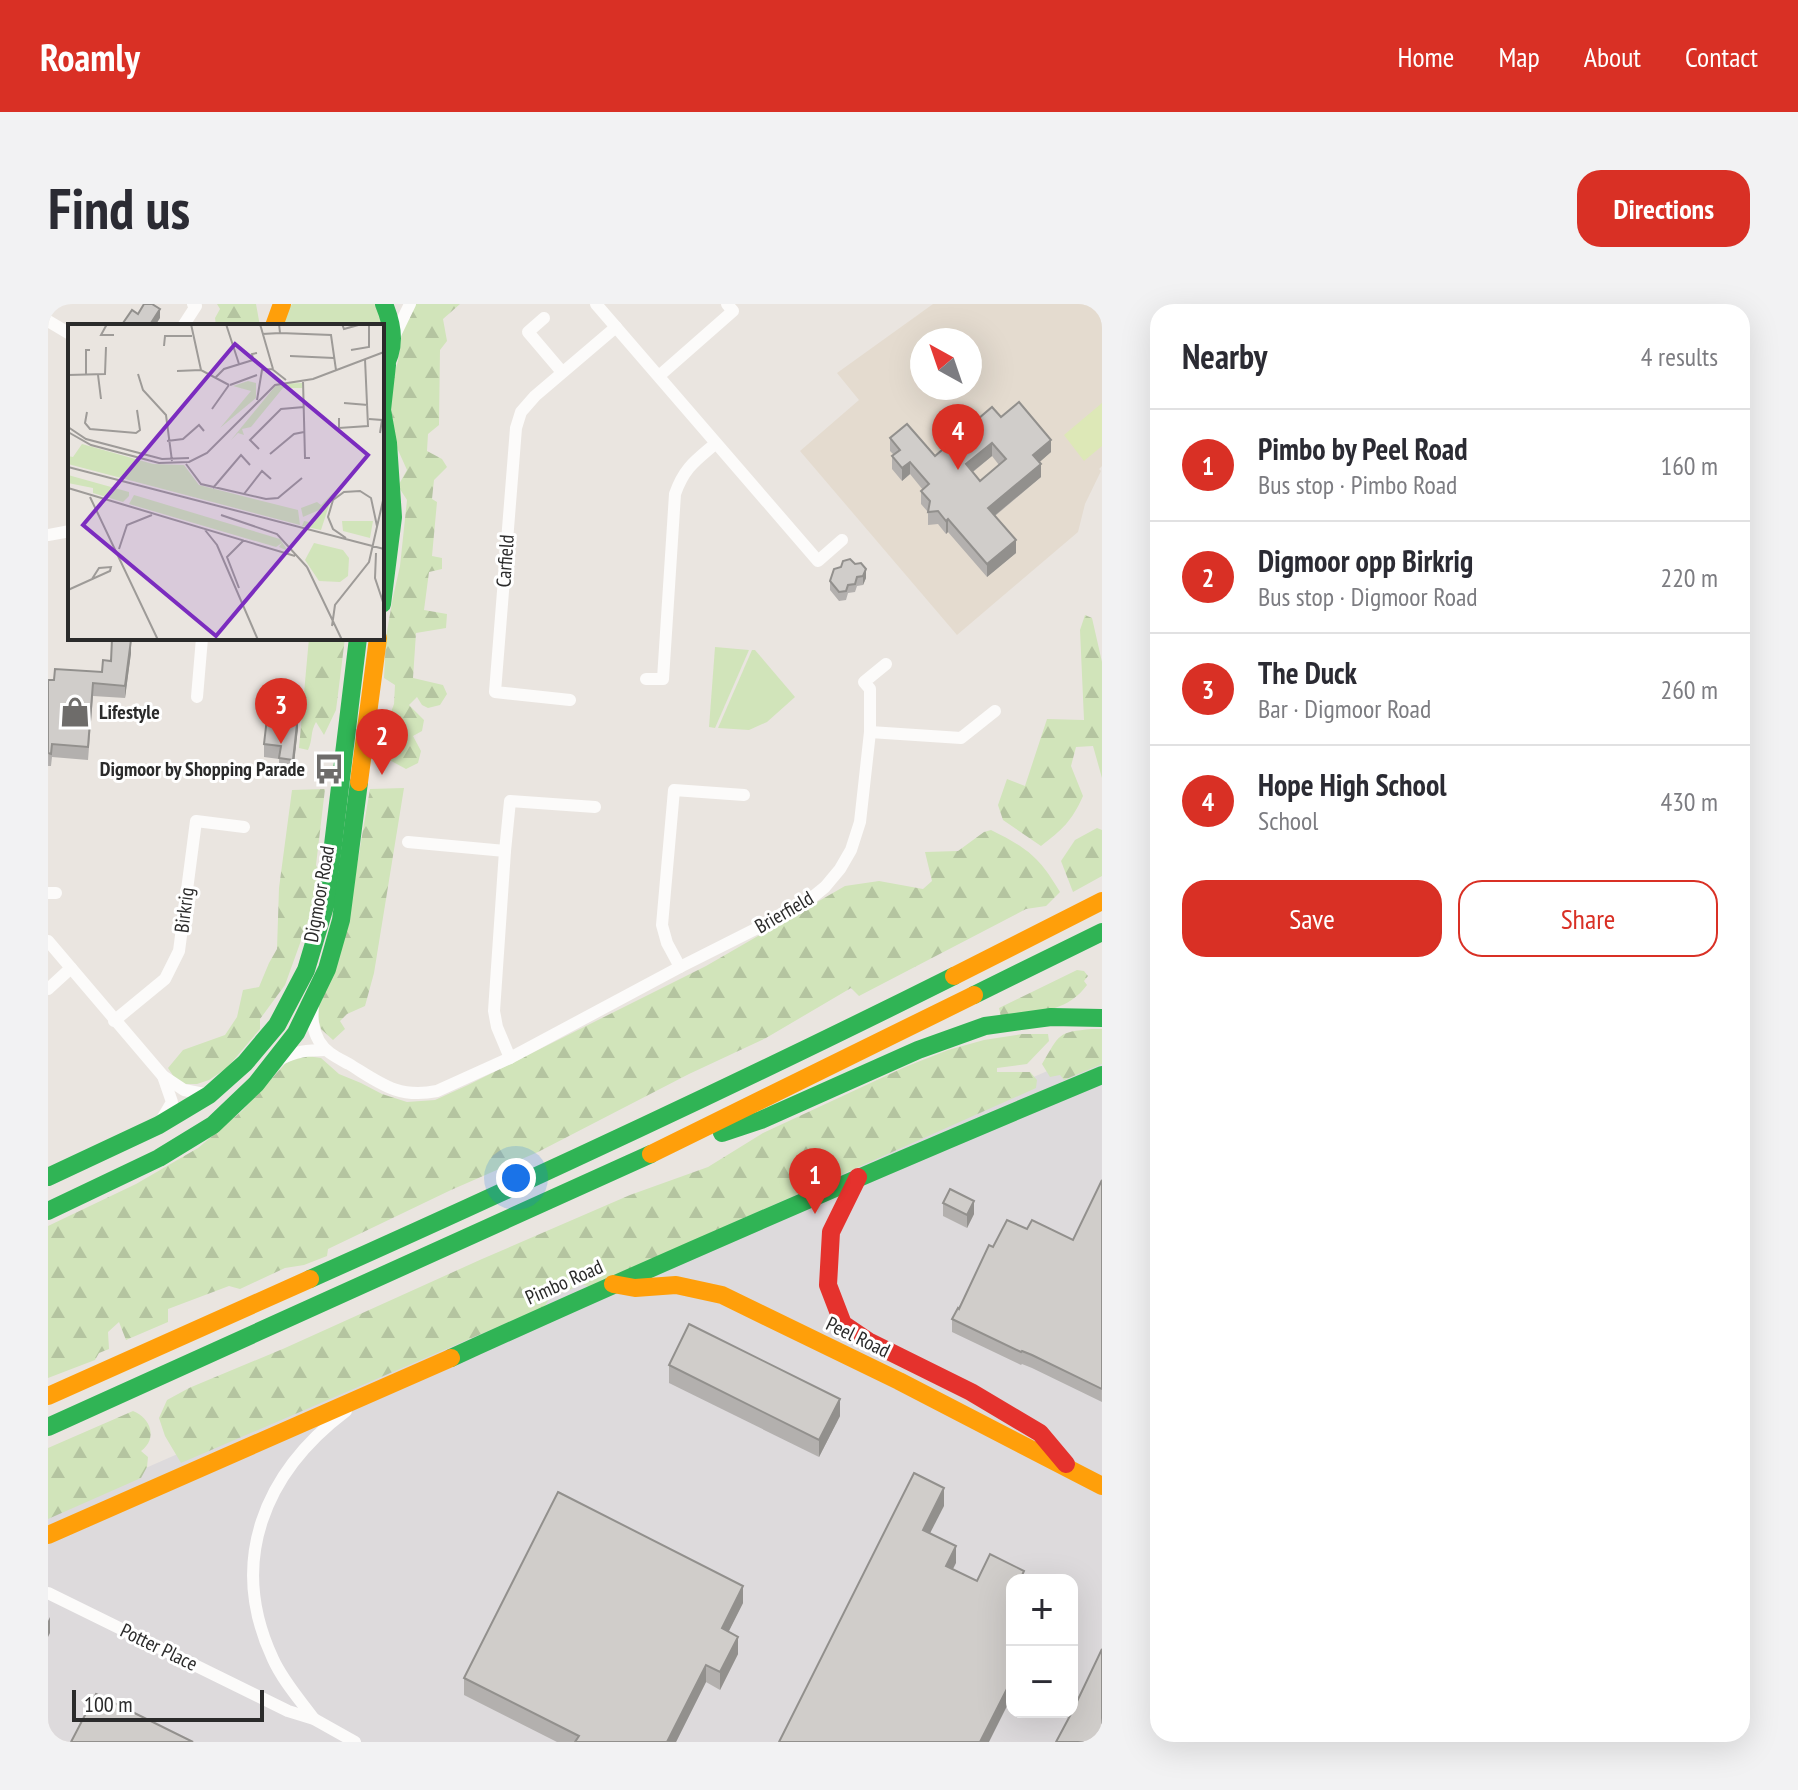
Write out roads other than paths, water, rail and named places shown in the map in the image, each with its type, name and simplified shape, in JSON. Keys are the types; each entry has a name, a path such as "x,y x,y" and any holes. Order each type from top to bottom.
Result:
{"main road":[{"path":"384,304 394,337 384,368"},
{"path":"384,421 393,517 384,588"},
{"name":"Digmoor Road","path":"48,1177 159,1125 209,1095 245,1063 277,1025 306,970 326,903 358,640"},
{"name":"Digmoor Road","path":"48,1211 159,1158 213,1125 256,1084 296,1033 327,969 341,920 378,640"},
{"path":"48,1396 529,1181 828,1039 1101,902"},
{"path":"48,1427 642,1159 1102,932"},
{"path":"642,1159 761,1120 918,1050 985,1026 1051,1017 1102,1018"},
{"name":"Pimbo Road","path":"48,1535 858,1177 1102,1075"},
{"name":"Peel Road","path":"858,1177 831,1232 828,1285 843,1324 868,1341 971,1392 1040,1433 1072,1471"},
{"name":"Peel Road","path":"613,1284 635,1288 676,1285 722,1295 1102,1486"}],"street":[{"path":"184,324 196,306 193,304"},
{"path":"394,337 410,304"},
{"path":"596,304 818,561 842,540"},
{"path":"659,376 733,311 727,304"},
{"path":"544,318 528,332 562,372"},
{"path":"48,321 68,333"},
{"name":"Carfield","path":"570,700 495,692 516,428 527,404 616,327"},
{"path":"646,679 663,679 675,494 689,466 715,444"},
{"path":"48,536 68,531"},
{"path":"197,697 202,640"},
{"name":"Brierfield","path":"326,1050 384,1086 410,1093 437,1091 510,1058 803,905 825,887 851,850 860,822 870,732 870,689 864,682 886,664"},
{"path":"870,732 961,738 995,711"},
{"path":"680,967 667,943 662,925 674,790 744,795"},
{"path":"510,1058 494,1011 510,801 595,807"},
{"name":"Birkrig","path":"114,1021 165,979 179,951 196,821 244,827"},
{"path":"408,842 505,851"},
{"path":"48,941 163,1076 184,1090 209,1095"},
{"path":"48,989 71,968"},
{"path":"313,999 312,1022 326,1050"},
{"path":"274,1063 293,1052 326,1050"},
{"path":"159,1125 172,1102 163,1076"},
{"name":"Potter Place","path":"314,1719 287,1683 267,1645 254,1592 252,1569 255,1545 271,1497 298,1457 336,1419 368,1395"},
{"name":"Potter Place","path":"48,1593 288,1711 314,1719 355,1742"}],"place":[{"name":"Hope High School","path":"958,470"},
{"name":"Lifestyle","path":"75,712"},
{"name":"The Duck","path":"281,744"},
{"name":"Digmoor by Shopping Parade","path":"329,769"},
{"name":"Digmoor opp Birkrig","path":"382,775"},
{"name":"Pimbo by Peel Road","path":"815,1214"}]}
